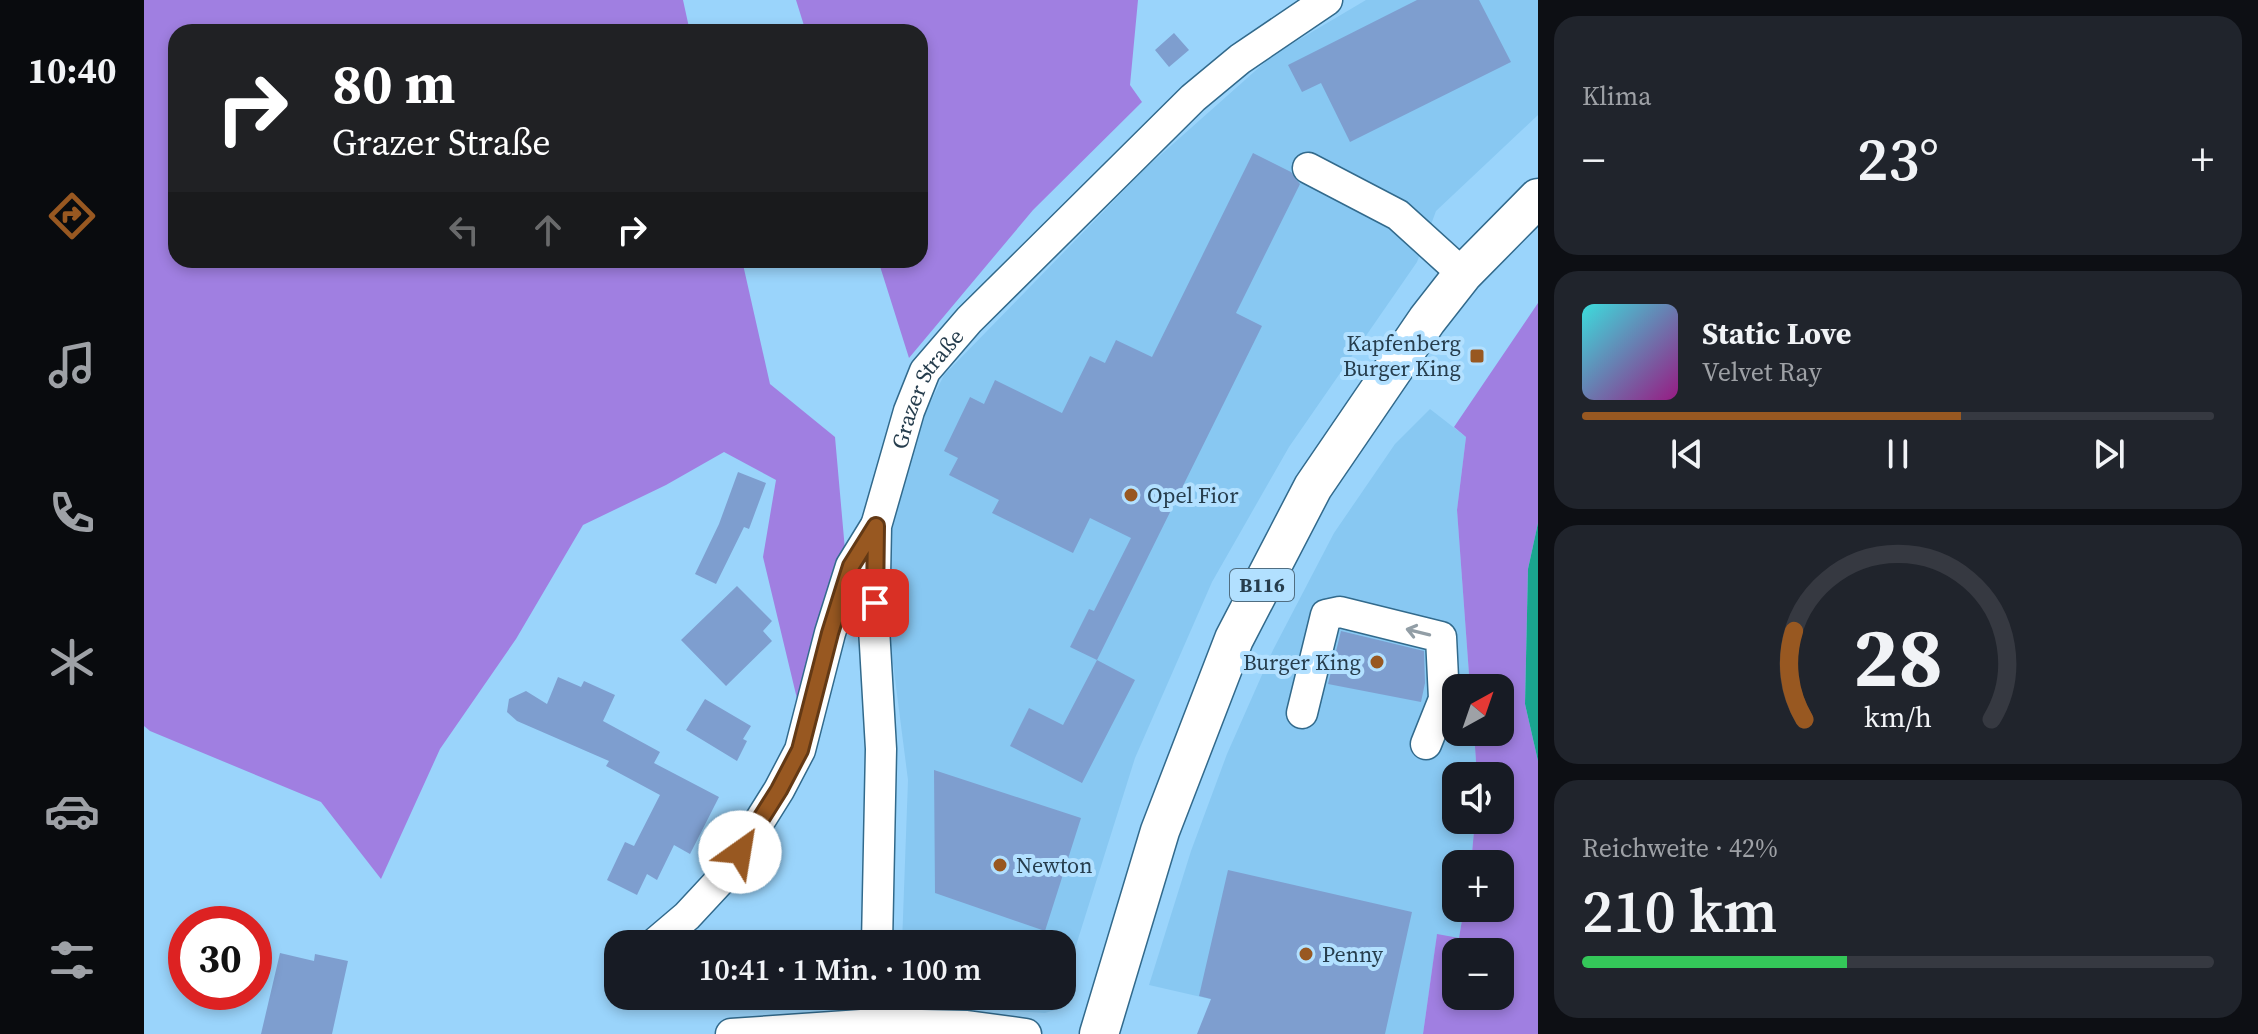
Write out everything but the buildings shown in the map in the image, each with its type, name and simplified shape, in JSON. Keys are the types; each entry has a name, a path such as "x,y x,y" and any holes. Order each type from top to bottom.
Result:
{"main road":[{"name":"B116","path":"1099,1034 1160,831 1234,639 1313,487 1463,274 1538,198"}],"street":[{"path":"1240,59 1295,0"},
{"name":"Grazer Straße","path":"877,930 881,749 874,628 876,526 909,411 925,371 969,320 1193,98 1240,59 1327,0"},
{"path":"1308,168 1398,215 1463,274"},
{"path":"670,930 727,873 800,750 851,566 876,526"},
{"path":"1302,713 1326,615 1340,612 1441,637 1444,699 1426,744"},
{"path":"731,1034 875,1018 1026,1034"}],"shaded area":[{"path":"144,0 683,0 688,24 168,24 168,268 744,268 770,384 835,437 845,550 799,707 763,557 776,480 724,452 666,485 583,525 516,639 440,749 381,879 321,802 144,726"},
{"path":"796,0 1138,0 1130,85 1142,102 1033,210 909,358 881,268 928,268 928,24 804,24"},
{"path":"1366,0 1538,0 1538,115 1436,211 1417,262 1289,447 1212,582 1135,758 1076,946 1076,930 903,930 908,780 883,585 895,498 923,417 944,375 1147,167 1273,55"},
{"path":"1538,303 1538,523 1528,569 1525,704 1538,761 1538,1034 1423,1034 1437,934 1459,938 1462,922 1514,922 1514,850 1472,850 1474,834 1514,834 1514,762 1476,762 1475,746 1514,746 1514,674 1469,674 1457,510 1466,437 1454,427"},
{"path":"1430,409 1466,437 1457,510 1469,674 1442,674 1442,746 1475,746 1476,762 1442,762 1442,834 1474,834 1472,850 1442,850 1442,922 1462,922 1459,938 1437,935 1423,1034 1362,1034 1149,985 1191,851 1227,754 1273,650 1334,533 1395,444"},
{"path":"1538,523 1538,761 1525,704 1528,569"},
{"path":"997,1010 1055,1010 1045,1013"}],"place":[{"name":"Kapfenberg Burger King","path":"1477,356"},
{"name":"Opel Fior","path":"1131,495"},
{"name":"Burger King","path":"1377,662"},
{"name":"Newton","path":"1000,865"},
{"name":"Penny","path":"1306,954"}],"route":[{"path":"740,852 800,750 851,566 876,526 875,603"}]}
